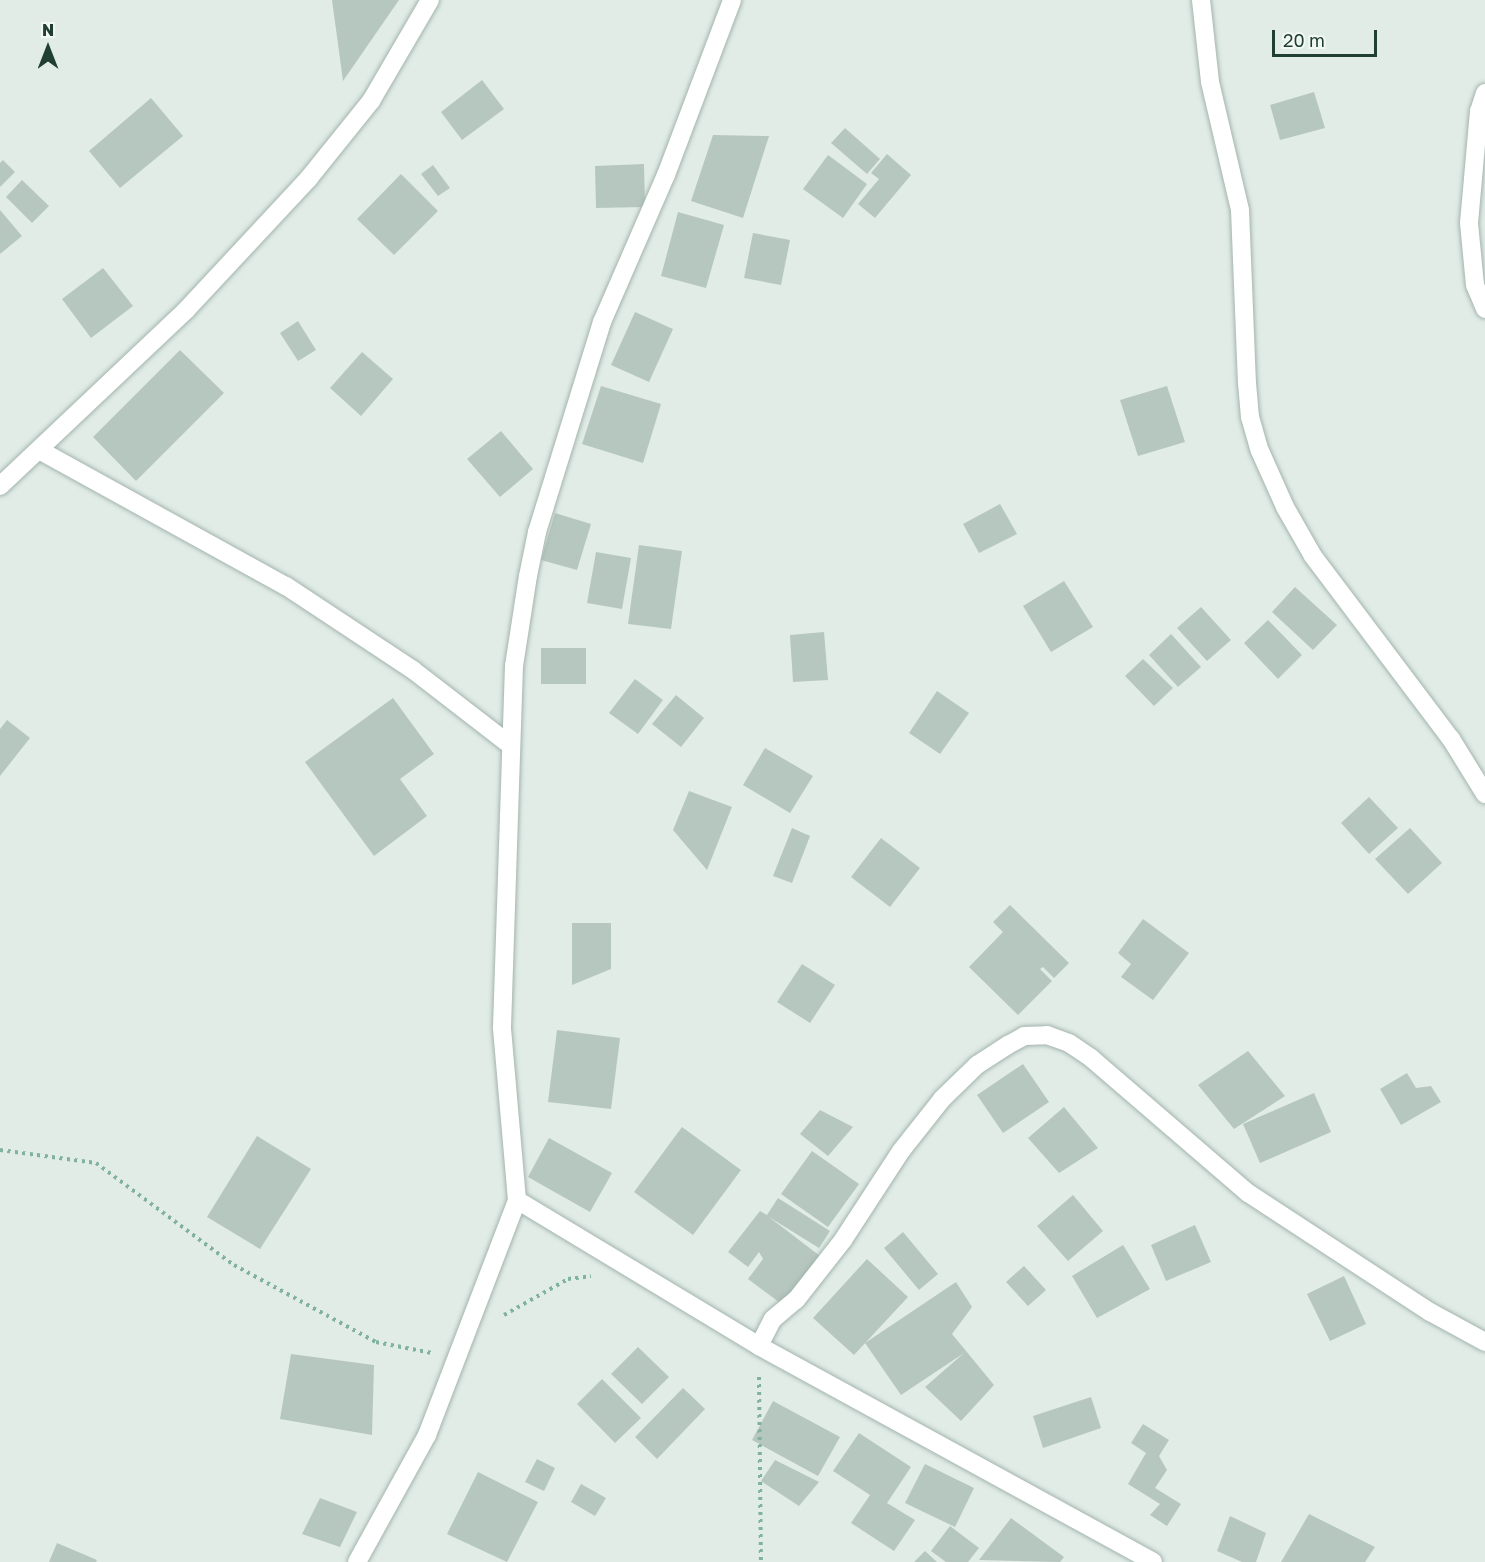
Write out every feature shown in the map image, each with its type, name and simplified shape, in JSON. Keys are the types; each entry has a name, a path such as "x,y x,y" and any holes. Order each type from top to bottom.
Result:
{"street":[{"path":"0,486 41,451 187,309 309,178 371,101 430,0"},
{"path":"357,1562 427,1435 517,1200 502,1027 510,745 514,666 537,532 602,322 666,176 732,0"},
{"path":"1201,0 1210,82 1240,210 1248,394 1260,451 1285,507 1313,556 1451,739 1485,794"},
{"path":"1485,93 1479,111 1469,223 1475,285 1485,309"},
{"path":"41,451 286,586 412,670 510,745"},
{"path":"759,1346 773,1319 796,1300 843,1240 901,1151 942,1099 977,1065 1024,1035 1047,1035 1069,1042 1091,1058 1248,1193 1430,1312 1485,1342"},
{"path":"517,1200 759,1346 1154,1562"}],"path":[{"path":"0,1150 96,1163 208,1247 264,1282 376,1342 457,1358"},
{"path":"497,1321 514,1307 568,1279 634,1272"},
{"path":"759,1346 760,1562"}],"building":[{"path":"332,0 399,0 343,81"},
{"path":"482,80 504,109 462,140 441,112"},
{"path":"1314,92 1325,128 1280,140 1270,105"},
{"path":"151,98 183,136 120,188 89,151"},
{"path":"845,128 880,159 867,174 831,143"},
{"path":"713,135 769,136 743,218 691,201"},
{"path":"887,154 911,175 875,218 858,204 879,179 871,173"},
{"path":"828,155 867,184 843,218 803,189"},
{"path":"3,160 15,172 0,187 0,163"},
{"path":"644,164 645,207 596,208 595,166"},
{"path":"433,165 450,188 438,196 421,174"},
{"path":"401,174 438,211 394,255 357,219"},
{"path":"22,180 49,206 32,223 6,197"},
{"path":"0,210 22,236 0,254"},
{"path":"678,212 724,225 706,288 661,276"},
{"path":"753,233 790,240 781,285 744,278"},
{"path":"103,268 133,306 91,338 62,299"},
{"path":"635,312 673,329 649,382 611,365"},
{"path":"298,321 316,350 298,361 280,333"},
{"path":"180,350 224,393 136,481 93,437"},
{"path":"362,352 393,379 361,416 330,388"},
{"path":"601,386 661,404 643,463 582,444"},
{"path":"1167,386 1185,442 1138,456 1120,400"},
{"path":"501,431 533,469 500,497 467,459"},
{"path":"1000,504 1017,534 979,553 963,524"},
{"path":"555,513 591,524 577,570 541,560"},
{"path":"639,545 682,551 671,629 628,624"},
{"path":"596,552 631,558 622,609 587,603"},
{"path":"1064,581 1093,627 1051,652 1023,606"},
{"path":"1295,587 1337,625 1313,650 1272,612"},
{"path":"1201,607 1231,640 1207,661 1177,628"},
{"path":"1268,620 1302,655 1278,679 1244,643"},
{"path":"824,632 828,680 793,682 790,635"},
{"path":"1171,634 1201,667 1178,687 1149,655"},
{"path":"541,648 586,648 586,684 541,684"},
{"path":"1143,659 1173,688 1154,706 1125,676"},
{"path":"635,679 663,700 638,734 609,713"},
{"path":"937,691 969,713 940,754 909,733"},
{"path":"676,695 704,718 681,747 652,724"},
{"path":"393,698 434,754 400,779 427,816 374,856 305,762"},
{"path":"7,720 30,738 0,776 0,729"},
{"path":"765,748 813,776 790,813 743,785"},
{"path":"689,791 732,807 707,870 673,830"},
{"path":"1369,797 1398,828 1369,854 1341,823"},
{"path":"792,828 810,836 792,883 773,876"},
{"path":"1410,828 1442,863 1408,894 1375,859"},
{"path":"881,838 920,868 890,907 851,877"},
{"path":"1010,905 1069,963 1054,978 1043,967 1040,969 1052,981 1018,1015 969,967 1003,932 993,922"},
{"path":"1143,919 1189,953 1153,1000 1121,977 1131,964 1118,953"},
{"path":"572,923 611,923 611,969 572,985"},
{"path":"802,964 835,985 810,1023 777,1002"},
{"path":"557,1030 620,1038 611,1109 548,1102"},
{"path":"1248,1051 1285,1096 1234,1129 1198,1085"},
{"path":"1023,1064 1049,1102 1003,1133 977,1095"},
{"path":"1407,1073 1416,1088 1431,1086 1441,1102 1401,1125 1380,1089"},
{"path":"1314,1093 1331,1132 1260,1163 1243,1124"},
{"path":"1064,1107 1098,1148 1059,1173 1028,1138"},
{"path":"820,1110 853,1127 828,1156 800,1134"},
{"path":"682,1127 741,1170 693,1235 634,1192"},
{"path":"257,1136 311,1169 260,1249 207,1217"},
{"path":"549,1138 612,1173 590,1212 528,1177"},
{"path":"812,1151 859,1184 828,1227 781,1194"},
{"path":"1073,1195 1103,1231 1068,1261 1037,1226"},
{"path":"778,1198 830,1231 819,1248 769,1217 820,1256 783,1305 748,1279 763,1259 759,1252 748,1267 728,1252 760,1211 767,1215"},
{"path":"1195,1225 1211,1262 1166,1281 1151,1245"},
{"path":"903,1232 938,1274 919,1290 884,1248"},
{"path":"1123,1245 1150,1289 1097,1318 1072,1276"},
{"path":"867,1259 908,1297 854,1355 813,1318"},
{"path":"1024,1266 1046,1290 1028,1306 1006,1282"},
{"path":"1344,1276 1366,1324 1330,1341 1307,1294"},
{"path":"956,1282 972,1307 952,1334 994,1385 961,1421 925,1387 964,1353 901,1395 865,1343"},
{"path":"638,1347 669,1377 642,1404 611,1374"},
{"path":"291,1354 374,1365 372,1435 280,1419"},
{"path":"602,1379 641,1418 615,1443 577,1404"},
{"path":"683,1388 705,1409 657,1459 635,1437"},
{"path":"1091,1397 1101,1428 1043,1448 1033,1416"},
{"path":"773,1401 840,1437 818,1476 752,1440"},
{"path":"1143,1424 1169,1440 1159,1456 1167,1470 1155,1488 1181,1504 1167,1526 1150,1515 1160,1504 1128,1484 1146,1453 1131,1443"},
{"path":"859,1433 911,1467 887,1503 915,1520 894,1551 851,1523 870,1495 833,1471"},
{"path":"537,1459 555,1468 544,1491 525,1482"},
{"path":"775,1460 819,1482 799,1506 761,1481"},
{"path":"925,1464 974,1488 955,1527 905,1503"},
{"path":"478,1472 538,1502 507,1562 447,1534"},
{"path":"581,1484 606,1498 595,1516 571,1502"},
{"path":"320,1498 357,1512 340,1547 302,1534"},
{"path":"1309,1514 1375,1547 1365,1562 1281,1562"},
{"path":"1230,1516 1266,1533 1256,1562 1242,1562 1217,1551"},
{"path":"1011,1518 1064,1557 1060,1562 979,1560"},
{"path":"950,1526 979,1548 968,1562 946,1562 931,1551"},
{"path":"57,1543 97,1560 96,1562 49,1562"},
{"path":"925,1551 937,1562 914,1562"}]}
